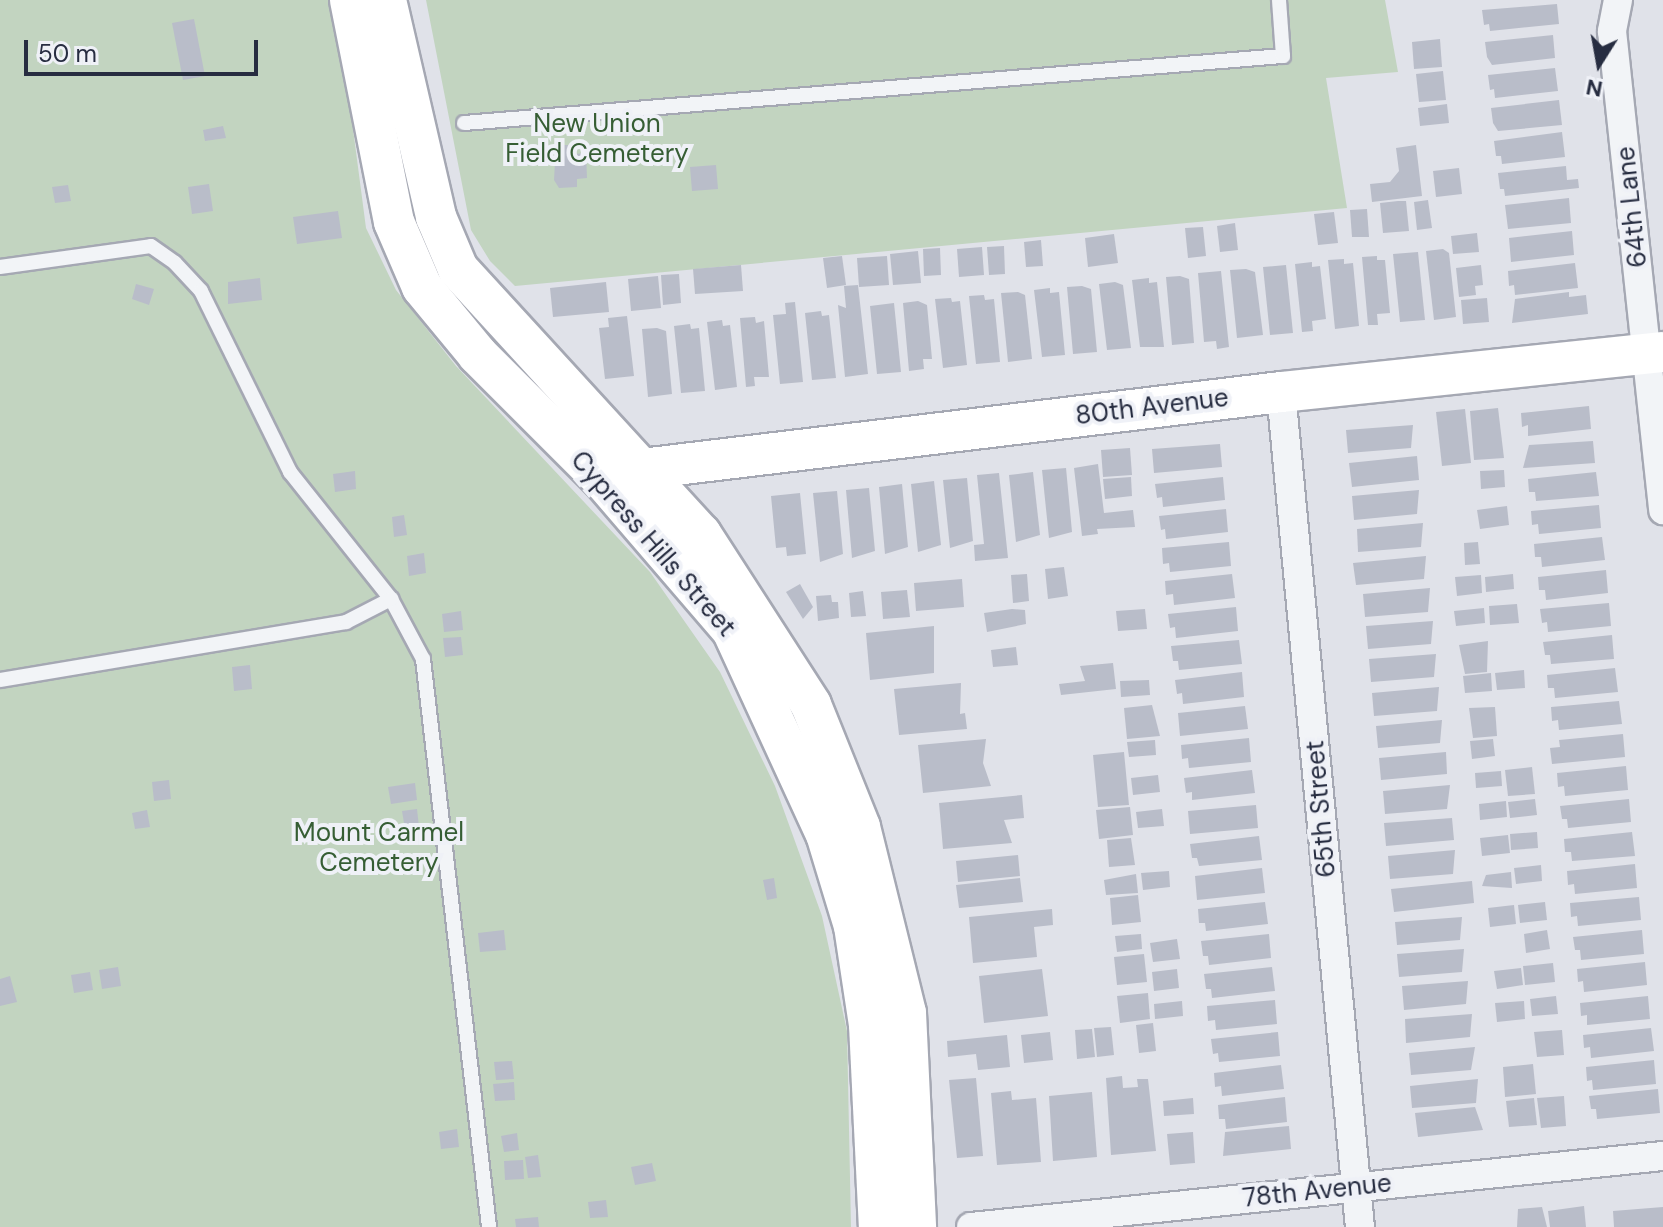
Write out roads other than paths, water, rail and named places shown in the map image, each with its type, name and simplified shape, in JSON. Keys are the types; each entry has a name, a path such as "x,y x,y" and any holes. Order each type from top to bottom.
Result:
{"street":[{"name":"Cypress Hills Street","path":"350,0 394,222 422,287 478,355 603,480 732,630 826,834 854,926 869,1025 879,1227"},
{"name":"Cypress Hills Street","path":"386,0 436,217 458,269 701,534 811,705 860,827 906,1013 916,1227"},
{"name":"64th Lane","path":"1618,0 1612,31 1655,353 1663,510"},
{"name":"80th Avenue","path":"642,469 1281,392 1655,353"},
{"name":"65th Street","path":"1281,392 1360,1227"},
{"name":"78th Avenue","path":"971,1227 1663,1156"}],"lane":[{"path":"464,123 1283,56 1279,0"},
{"path":"0,267 151,246 175,263 201,291 290,472 391,599 423,659 489,1227"},
{"path":"0,680 346,622 391,599"}],"park label":[{"name":"New Union Field Cemetery","path":"597,139"},
{"name":"Mount Carmel Cemetery","path":"379,848"}]}
